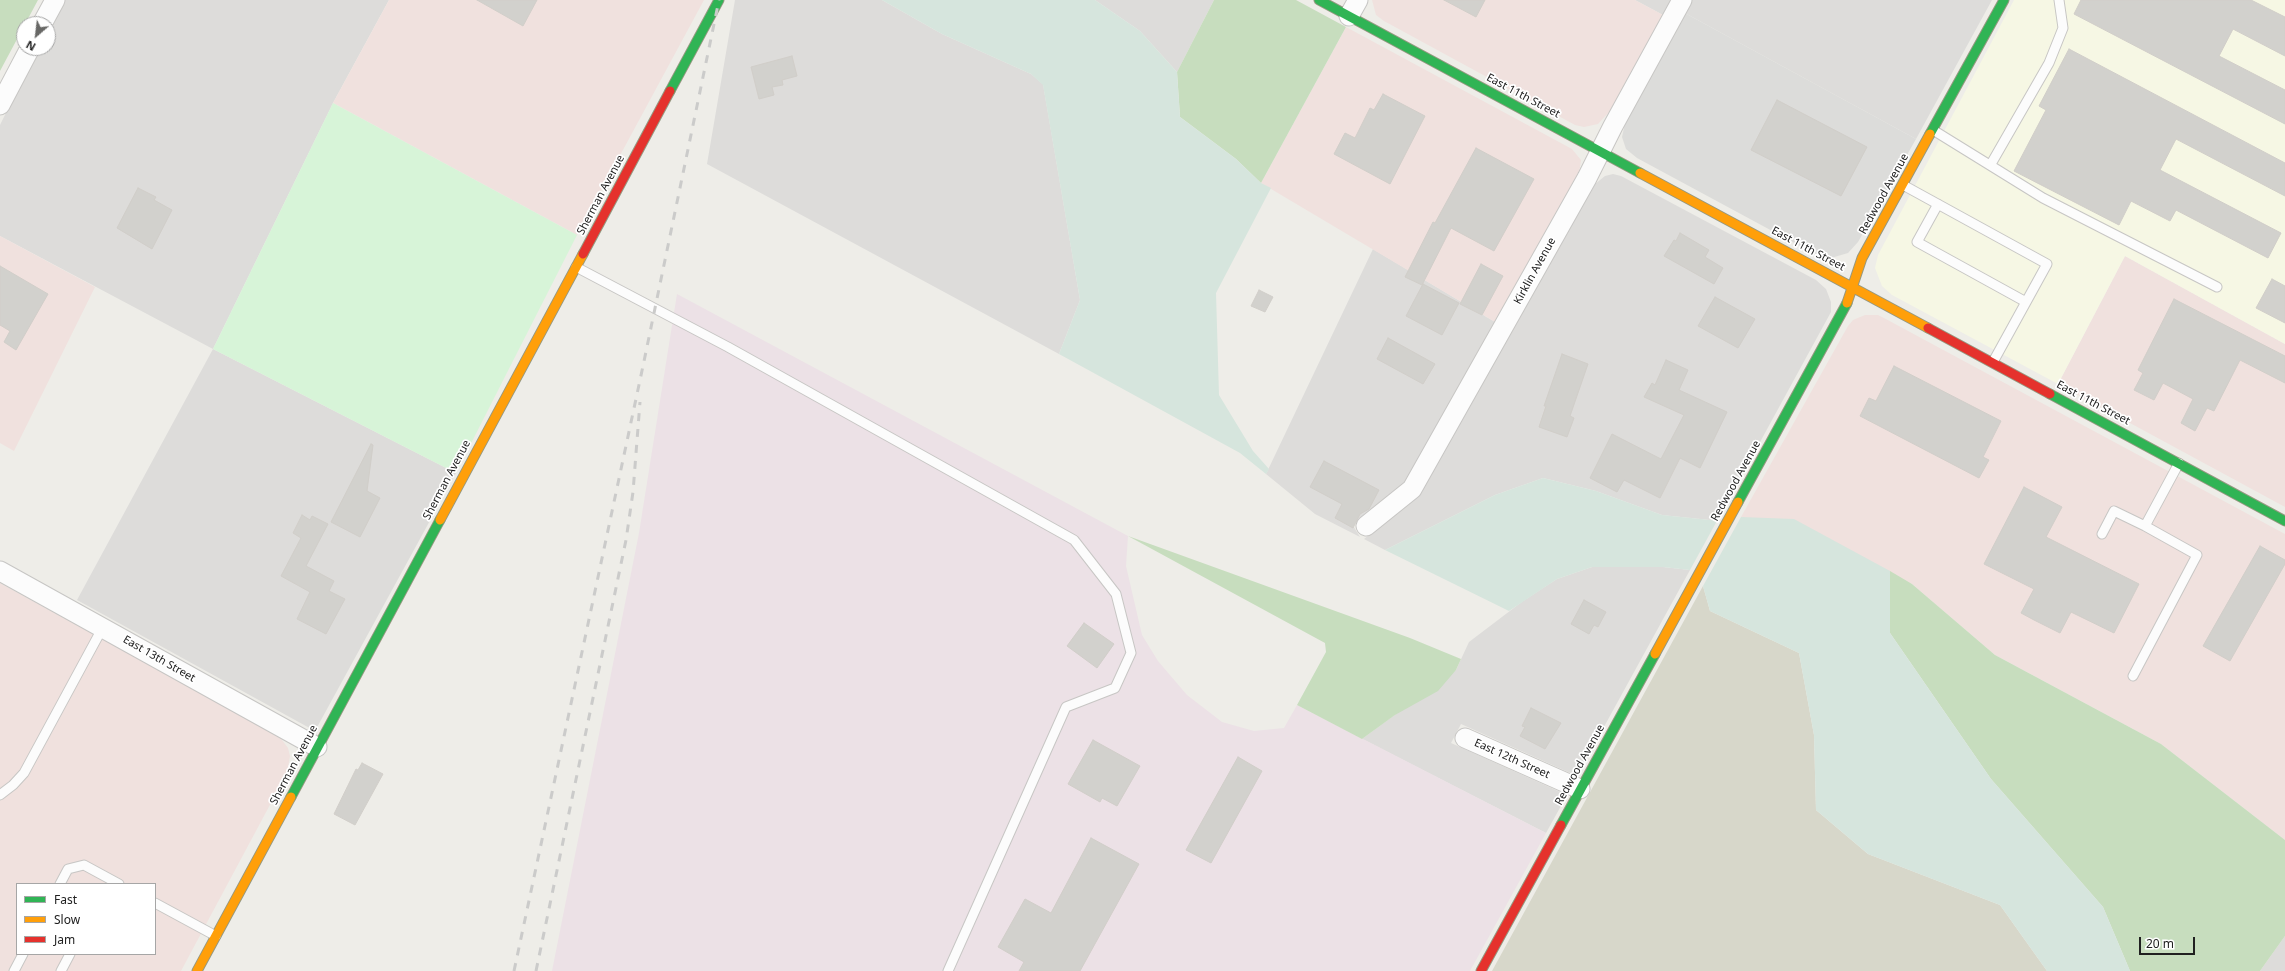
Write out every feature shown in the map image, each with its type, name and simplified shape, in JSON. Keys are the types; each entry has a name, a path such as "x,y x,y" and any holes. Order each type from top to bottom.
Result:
{"street":[{"path":"46,16 55,0"},
{"name":"Sherman Avenue","path":"197,971 719,0"},
{"name":"East 11th Street","path":"1319,0 1353,8 1600,151 2285,521"},
{"name":"Kirklin Avenue","path":"1366,526 1412,489 1587,178 1600,151 1682,0"},
{"name":"Redwood Avenue","path":"1481,971 1848,304 1862,258 1934,130 2004,0"},
{"path":"0,106 26,56"},
{"name":"East 13th Street","path":"0,570 317,747"},
{"name":"East 12th Street","path":"1465,738 1580,789"}],"lane":[{"path":"1991,164 2049,63 2063,28 2059,0"},
{"path":"1934,130 1991,164 2043,198 2217,287"},
{"path":"1903,185 2047,264 1993,362"},
{"path":"1938,204 1917,242 2026,302"},
{"path":"576,268 728,347 1074,540 1116,594 1131,653 1116,688 1066,707 948,971"},
{"path":"2144,526 2179,463"},
{"path":"2102,534 2114,511 2197,554 2133,676"},
{"path":"0,795 13,785 24,773 103,627"},
{"path":"61,883 68,869 84,865 109,882"},
{"path":"156,904 216,936"},
{"path":"14,971 22,955"},
{"path":"61,971 69,955"}],"shaded area":[{"path":"62,0 389,0 333,103 213,349 0,236 0,125 34,56 56,56 56,16 54,16"},
{"path":"389,0 704,0 577,235 333,103"},
{"path":"735,0 882,0 942,34 1031,74 1043,84 1080,300 1059,354 707,164"},
{"path":"882,0 1095,0 1140,31 1177,72 1180,117 1236,159 1261,183 1271,188 1216,293 1219,395 1253,451 1269,469 1266,474 1240,453 1059,354 1080,300 1043,85 1031,74 942,34"},
{"path":"1095,0 1214,0 1177,72 1140,31"},
{"path":"1372,0 1635,0 1663,15 1610,111 1598,124 1584,127 1575,125 1384,21 1376,15"},
{"path":"1635,0 1671,0 1663,15"},
{"path":"1690,0 1992,0 1916,139 1683,12"},
{"path":"2014,0 2285,0 2285,344 2125,256 2058,384 1892,295 1882,286 1875,268 1878,255"},
{"path":"1683,12 1916,139 1858,242 1848,253 1831,258 1813,253 1637,158 1626,149 1622,137 1626,119"},
{"path":"1346,27 1572,149 1581,160 1579,174 1495,322 1261,183"},
{"path":"1613,174 1621,176 1816,280 1826,289 1831,302 1831,312 1718,519 1710,520 1662,515 1596,491 1543,478 1495,495 1385,550 1364,539 1420,494 1595,184 1605,176"},
{"path":"0,236 95,287 14,451 0,443"},
{"path":"1373,249 1495,322 1405,482 1352,524 1360,537 1315,514 1266,474"},
{"path":"2125,256 2285,344 2285,507 2058,384"},
{"path":"677,294 1128,536 1126,566 1142,635 1158,661 1187,695 1222,722 1254,731 1284,728 1297,705 1546,833 1470,971 552,971 639,533"},
{"path":"1865,315 1878,315 1884,318 2285,534 2285,840 2161,744 1995,655 1912,584 1741,517 1848,326 1853,320"},
{"path":"213,349 456,473 315,731 77,600"},
{"path":"1543,478 1596,491 1662,515 1710,520 1718,519 1690,570 1663,567 1592,567 1557,579 1509,611 1385,550 1495,495"},
{"path":"1741,517 1794,519 1890,571 1890,633 1991,779 2103,907 2130,971 2047,971 2000,905 1868,854 1816,810 1814,735 1799,653 1710,611 1703,586"},
{"path":"1592,567 1663,567 1690,570 1577,776 1461,724 1451,743 1567,795 1546,833 1362,739 1456,670 1469,642 1523,601 1557,579"},
{"path":"0,583 279,736 288,748 290,756 287,773 181,971 0,971"},
{"path":"1703,586 1710,611 1799,653 1814,735 1816,810 1868,854 2000,905 2047,971 1492,971"},
{"path":"2285,936 2285,971 2260,971"}],"green space":[{"path":"0,0 38,0 29,16 16,16 16,41 0,71"},
{"path":"1214,0 1296,0 1346,27 1261,183 1236,159 1180,117 1177,72"},
{"path":"333,103 577,235 456,473 213,349"},
{"path":"1128,536 1410,638 1461,659 1456,670 1438,691 1395,715 1362,739 1297,705 1326,652 1325,643"},
{"path":"1890,571 1912,584 1995,655 2161,744 2285,840 2285,936 2260,971 2130,971 2103,907 1991,779 1890,633"}],"building":[{"path":"477,0 537,0 523,26"},
{"path":"1444,0 1485,0 1476,17"},
{"path":"2081,0 2251,0 2285,17 2285,56 2233,29 2219,56 2285,90 2285,124 2074,14"},
{"path":"2069,49 2285,163 2285,196 2176,139 2160,170 2281,233 2268,258 2176,210 2170,221 2131,201 2119,225 2014,171 2046,110 2039,106"},
{"path":"792,56 797,76 782,80 783,85 772,87 774,95 759,99 751,67"},
{"path":"1383,94 1425,116 1390,184 1334,154 1345,133 1355,138 1370,108 1374,110"},
{"path":"1777,100 1867,147 1841,196 1751,150"},
{"path":"1476,148 1534,179 1494,251 1451,228 1422,285 1405,277 1433,222 1435,223"},
{"path":"138,188 156,197 154,200 172,210 152,249 117,228"},
{"path":"1680,233 1709,250 1705,257 1723,268 1714,284 1664,256 1674,240 1676,241"},
{"path":"1481,264 1503,276 1482,315 1460,304"},
{"path":"0,266 48,294 16,350 4,342 10,331 0,325"},
{"path":"2272,279 2285,286 2285,323 2256,308"},
{"path":"1423,284 1459,303 1442,335 1406,316"},
{"path":"1259,290 1273,297 1265,312 1251,306"},
{"path":"1715,297 1755,319 1738,348 1698,326"},
{"path":"2174,299 2285,356 2285,383 2240,360 2214,411 2207,408 2195,431 2181,423 2193,399 2163,383 2154,400 2134,390 2143,373 2138,370"},
{"path":"1388,338 1435,364 1423,384 1377,359"},
{"path":"1562,354 1588,364 1570,416 1574,418 1567,437 1539,427 1546,406 1544,406"},
{"path":"1666,360 1688,370 1679,390 1727,412 1700,468 1680,458 1660,498 1624,480 1617,492 1590,478 1612,434 1661,459 1684,415 1644,397 1652,383 1655,385"},
{"path":"1894,366 2001,421 1983,457 1989,460 1979,478 1860,416 1869,398 1876,401"},
{"path":"371,444 373,445 367,491 380,498 360,537 331,522"},
{"path":"1324,461 1379,490 1369,509 1360,514 1353,528 1335,518 1342,504 1310,487"},
{"path":"2024,487 2062,507 2046,537 2139,584 2114,633 2071,612 2060,633 2034,620 2021,613 2034,589 1984,564"},
{"path":"302,515 310,520 312,516 328,524 306,566 334,581 329,591 345,599 326,634 297,619 310,592 281,576 301,538 293,533"},
{"path":"2260,546 2285,560 2285,564 2230,661 2203,646"},
{"path":"1584,600 1606,612 1598,627 1594,625 1589,634 1571,624"},
{"path":"1084,623 1114,644 1097,668 1067,646"},
{"path":"1531,708 1561,723 1545,749 1520,736 1525,727 1522,726"},
{"path":"1093,740 1140,766 1117,806 1102,798 1100,802 1068,784"},
{"path":"1238,757 1262,771 1211,863 1186,850"},
{"path":"362,763 383,774 355,825 334,814 356,769 358,770"},
{"path":"1091,838 1139,864 1080,971 1019,971 1024,962 998,947 1025,899 1051,913"}],"railway":[{"path":"514,971 643,366 719,0"},
{"path":"536,971 626,540 633,492 640,402"}],"traffic: fast":[{"path":"670,91 719,0"},
{"path":"1319,0 1640,173"},
{"path":"1930,134 2004,0"},
{"path":"1738,502 1847,303"},
{"path":"2050,394 2285,521"},
{"path":"291,797 440,520"},
{"path":"1561,825 1655,654"}],"traffic: slow":[{"path":"1847,303 1862,258 1930,134"},
{"path":"1640,173 1928,328"},
{"path":"440,520 583,254"},
{"path":"1655,654 1738,502"},
{"path":"197,971 291,797"}],"traffic: jam":[{"path":"583,254 670,91"},
{"path":"1928,328 2050,394"},
{"path":"1481,971 1561,825"}]}
